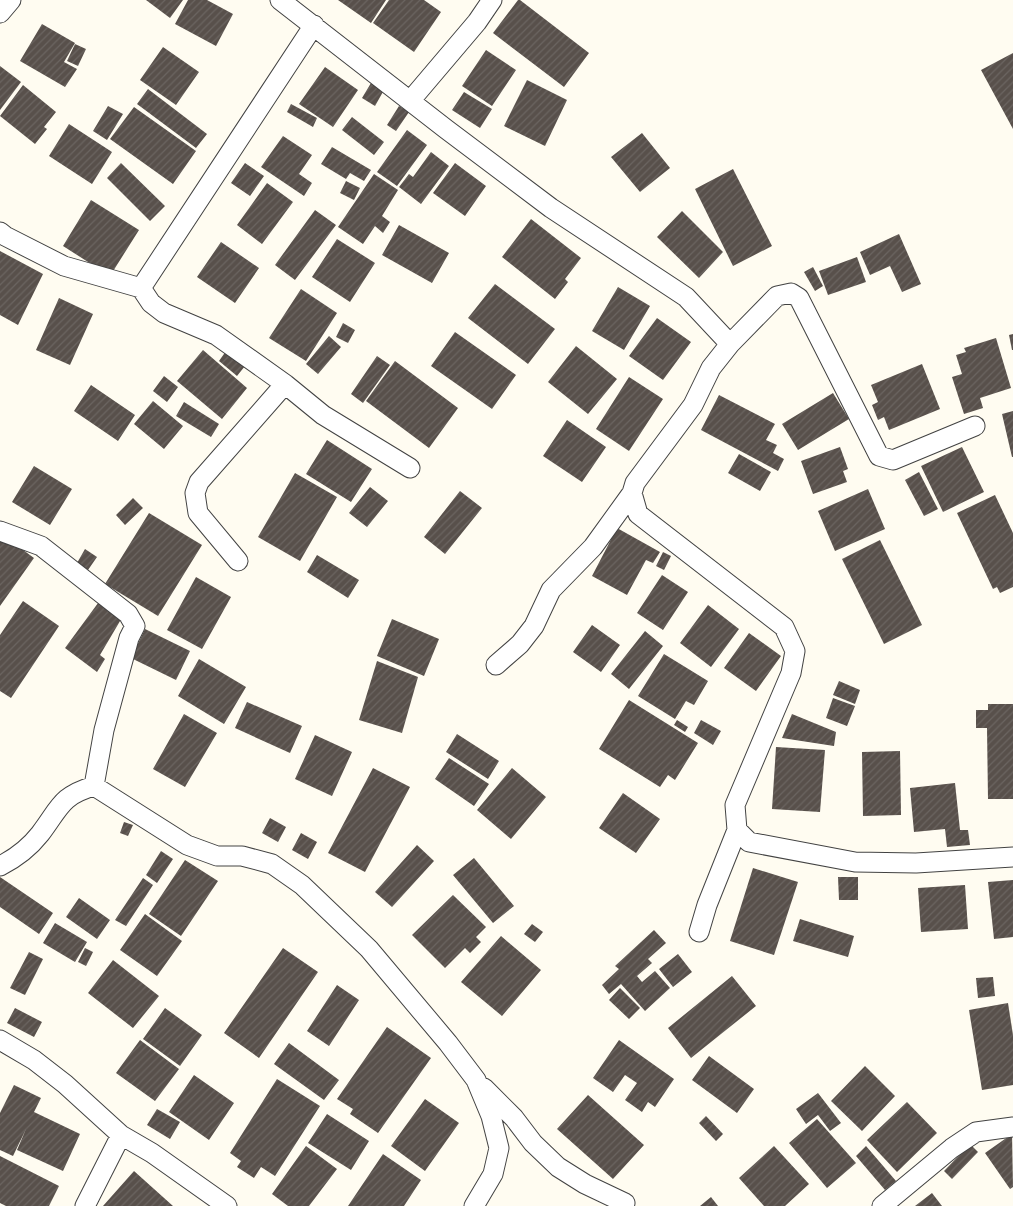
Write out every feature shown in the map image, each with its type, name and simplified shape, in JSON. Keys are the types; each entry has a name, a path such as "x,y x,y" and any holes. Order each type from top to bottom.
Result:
{"street":[{"path":"0,13 11,0"},
{"path":"280,0 552,208 686,297 730,344"},
{"path":"410,101 477,22 492,0"},
{"path":"141,288 314,25"},
{"path":"0,232 64,266 141,288 151,303 164,313 216,335 285,384 323,414 410,468"},
{"path":"496,665 520,644 534,626 551,590 593,547 632,493 635,483 693,405 711,368 730,344 777,296 791,293 799,298 879,456 893,460 975,426"},
{"path":"238,561 198,513 195,493 199,482 285,384"},
{"path":"632,493 638,514 784,627 795,650 791,673 735,805 737,830 707,905 699,932"},
{"path":"0,531 41,546 128,614 135,626 129,638 104,730 94,786"},
{"path":"0,866 17,858 39,836 63,801 78,791 94,786 187,845 217,856 242,856 272,864 302,884 369,950 448,1043 476,1080 514,1118 533,1143 558,1166 585,1184 625,1203"},
{"path":"737,830 749,842 855,862 916,863 1013,857"},
{"path":"0,1040 50,1072 121,1134 227,1206"},
{"path":"474,1206 493,1174 499,1148 491,1116 476,1080"},
{"path":"882,1206 952,1148 976,1132 1013,1127"},
{"path":"85,1206 121,1134"}],"building":[{"path":"146,0 183,0 170,18"},
{"path":"188,0 207,0 233,14 216,46 175,24"},
{"path":"338,0 386,0 371,23"},
{"path":"389,0 424,0 441,12 414,52 373,23"},
{"path":"518,0 589,53 564,87 493,33"},
{"path":"42,24 75,43 64,62 77,69 65,87 20,61"},
{"path":"75,44 86,49 78,66 67,61"},
{"path":"163,47 199,72 176,105 140,80"},
{"path":"486,50 516,70 492,106 462,86"},
{"path":"1013,53 1013,129 981,70"},
{"path":"0,66 21,82 0,110"},
{"path":"325,67 358,90 333,127 299,104"},
{"path":"527,80 567,100 545,146 504,126"},
{"path":"371,83 384,90 375,106 362,98"},
{"path":"23,85 56,112 44,127 47,129 35,144 0,116"},
{"path":"148,89 207,134 196,148 137,104"},
{"path":"464,92 492,109 480,128 452,110"},
{"path":"291,104 317,118 313,127 287,112"},
{"path":"108,106 123,114 107,140 93,131"},
{"path":"399,106 409,112 396,131 387,125"},
{"path":"134,107 196,151 173,184 110,139"},
{"path":"352,117 384,142 374,155 342,130"},
{"path":"69,124 112,152 92,184 49,156"},
{"path":"407,130 427,145 397,186 377,172"},
{"path":"642,133 670,168 640,192 611,157"},
{"path":"283,136 312,155 299,174 312,183 304,196 261,167"},
{"path":"332,147 371,170 364,181 350,173 346,179 321,164"},
{"path":"431,152 449,166 421,204 399,187 409,174 413,177"},
{"path":"121,163 165,206 150,221 107,178"},
{"path":"245,163 264,176 250,196 231,183"},
{"path":"455,163 486,186 465,216 433,193"},
{"path":"733,169 772,246 733,266 695,189"},
{"path":"374,174 398,190 382,216 390,222 383,233 375,226 363,244 338,227"},
{"path":"346,181 360,188 354,200 340,193"},
{"path":"267,183 293,202 262,244 237,225"},
{"path":"91,200 139,230 110,276 63,246"},
{"path":"315,210 336,225 295,280 275,265"},
{"path":"682,211 723,252 699,278 657,237"},
{"path":"531,219 581,258 565,279 568,282 555,299 502,257"},
{"path":"399,225 449,253 432,283 382,255"},
{"path":"899,234 921,284 902,292 890,266 870,275 860,252"},
{"path":"337,239 375,263 350,302 312,277"},
{"path":"221,242 259,268 235,303 197,277"},
{"path":"0,251 43,274 18,325 0,315"},
{"path":"857,257 866,282 828,295 819,271"},
{"path":"813,267 823,286 815,291 804,272"},
{"path":"495,284 555,329 528,364 468,318"},
{"path":"618,287 650,306 624,350 592,331"},
{"path":"301,289 337,313 306,361 269,338"},
{"path":"59,298 93,314 70,365 36,350"},
{"path":"657,318 691,342 663,380 629,356"},
{"path":"343,323 355,330 348,343 336,337"},
{"path":"455,332 516,375 492,409 431,366"},
{"path":"1013,334 1013,350 1012,350 1009,335"},
{"path":"329,336 341,347 318,374 306,364"},
{"path":"996,338 1011,388 980,398 983,408 964,414 952,377 962,374 956,355 966,352 964,348"},
{"path":"576,346 617,379 588,414 548,382"},
{"path":"203,350 247,388 222,419 177,381"},
{"path":"226,351 245,366 237,376 219,361"},
{"path":"377,356 390,365 363,403 351,394"},
{"path":"395,361 458,408 429,448 366,401"},
{"path":"922,364 940,409 889,430 884,417 878,420 872,405 878,402 871,385"},
{"path":"164,376 178,387 167,402 153,391"},
{"path":"629,377 663,399 629,451 596,429"},
{"path":"91,385 135,415 118,441 74,411"},
{"path":"833,393 849,419 798,450 782,424"},
{"path":"719,395 775,424 766,440 777,445 773,453 784,459 778,471 701,430"},
{"path":"153,401 183,426 164,449 134,424"},
{"path":"184,402 219,424 211,437 176,416"},
{"path":"1013,411 1013,457 1012,457 1002,414"},
{"path":"567,420 606,447 582,482 543,456"},
{"path":"327,440 372,469 351,502 306,474"},
{"path":"840,447 848,469 843,471 847,482 813,494 801,461"},
{"path":"962,447 984,492 943,512 921,466"},
{"path":"739,454 771,472 760,491 728,473"},
{"path":"34,466 72,489 50,525 12,502"},
{"path":"919,472 938,509 924,516 905,480"},
{"path":"295,473 337,497 300,561 258,537"},
{"path":"370,487 388,501 367,527 349,513"},
{"path":"868,489 885,529 835,551 818,511"},
{"path":"460,491 482,508 445,554 424,537"},
{"path":"995,495 1013,533 1013,587 1000,593 997,587 993,589 957,513"},
{"path":"133,498 143,508 125,525 116,515"},
{"path":"149,513 202,545 158,616 105,584"},
{"path":"617,528 660,552 653,563 646,560 627,595 592,576"},
{"path":"0,533 34,558 0,606"},
{"path":"880,540 922,625 884,644 842,559"},
{"path":"85,549 97,557 88,570 77,563"},
{"path":"663,552 671,556 664,570 656,566"},
{"path":"317,555 359,580 348,598 307,572"},
{"path":"662,575 688,592 663,630 637,613"},
{"path":"196,577 231,597 202,649 167,630"},
{"path":"101,599 123,616 100,655 105,659 97,672 65,648"},
{"path":"23,601 59,626 11,698 0,691 0,635"},
{"path":"708,605 739,629 711,667 680,643"},
{"path":"392,619 439,639 424,676 377,656"},
{"path":"592,625 620,645 601,672 573,652"},
{"path":"145,629 190,651 176,680 131,658"},
{"path":"645,631 663,646 629,689 611,674"},
{"path":"749,633 781,656 756,691 724,668"},
{"path":"664,654 708,681 694,705 686,701 675,719 638,696"},
{"path":"199,659 246,687 224,724 178,696"},
{"path":"377,661 418,677 402,733 359,720"},
{"path":"839,681 860,690 855,704 833,695"},
{"path":"833,698 855,706 847,726 826,718"},
{"path":"629,700 698,743 675,780 668,775 660,787 599,749"},
{"path":"247,702 302,726 290,753 235,728"},
{"path":"988,704 1013,704 1013,799 988,799 987,728 976,728 976,710 988,710"},
{"path":"184,714 217,733 185,787 153,769"},
{"path":"792,714 836,732 834,746 782,738"},
{"path":"677,720 688,727 685,732 674,725"},
{"path":"701,720 721,731 713,745 694,733"},
{"path":"457,734 499,761 488,779 446,752"},
{"path":"315,735 352,752 332,796 295,779"},
{"path":"776,747 825,750 820,812 772,809"},
{"path":"900,751 901,815 863,816 862,752"},
{"path":"449,758 489,784 474,806 435,779"},
{"path":"373,768 410,787 365,872 328,853"},
{"path":"512,768 546,797 511,839 477,810"},
{"path":"955,783 960,830 968,830 970,845 947,847 945,829 914,832 910,788"},
{"path":"623,793 660,819 636,853 599,828"},
{"path":"270,818 286,827 278,842 262,833"},
{"path":"124,822 133,825 128,836 120,833"},
{"path":"301,833 317,842 308,859 292,850"},
{"path":"417,845 434,861 392,907 375,892"},
{"path":"161,851 173,859 157,883 146,875"},
{"path":"474,858 514,906 493,923 453,875"},
{"path":"185,860 218,881 181,936 149,914"},
{"path":"753,868 798,882 774,955 730,941"},
{"path":"0,877 53,913 39,934 0,907"},
{"path":"838,877 858,877 858,900 839,900"},
{"path":"143,878 153,885 126,926 115,920"},
{"path":"1013,880 1013,937 994,939 988,882"},
{"path":"965,885 968,929 921,932 918,888"},
{"path":"453,895 486,927 476,937 481,942 470,953 465,948 445,968 412,935"},
{"path":"79,898 110,920 97,939 66,917"},
{"path":"145,914 182,941 157,976 120,950"},
{"path":"800,919 854,936 848,957 793,941"},
{"path":"55,923 87,942 75,962 43,943"},
{"path":"532,924 543,932 535,942 524,934"},
{"path":"654,930 666,943 648,959 652,963 637,976 642,982 655,971 670,988 645,1011 621,984 609,994 602,985 619,969 615,966"},
{"path":"501,936 541,970 502,1016 461,982"},
{"path":"85,948 93,952 86,966 78,962"},
{"path":"283,948 318,972 259,1058 224,1033"},
{"path":"29,952 43,959 25,995 10,988"},
{"path":"678,954 692,972 673,987 659,969"},
{"path":"113,960 159,996 133,1028 88,993"},
{"path":"732,976 756,1006 691,1058 668,1028"},
{"path":"993,977 995,996 978,998 976,978"},
{"path":"337,985 359,1000 329,1046 307,1031"},
{"path":"620,988 640,1008 629,1019 609,1000"},
{"path":"1008,1003 1013,1035 1013,1085 982,1090 969,1010"},
{"path":"15,1008 42,1022 34,1037 7,1023"},
{"path":"165,1008 202,1035 180,1066 143,1039"},
{"path":"387,1027 431,1058 378,1133 350,1114 353,1109 337,1099"},
{"path":"140,1040 179,1069 155,1101 116,1073"},
{"path":"619,1040 674,1079 655,1107 648,1102 642,1112 625,1100 637,1083 625,1075 613,1092 593,1078"},
{"path":"289,1043 339,1080 324,1100 274,1064"},
{"path":"709,1056 754,1089 737,1113 692,1080"},
{"path":"865,1066 895,1096 862,1131 831,1101"},
{"path":"194,1075 234,1103 209,1140 169,1112"},
{"path":"277,1079 320,1106 275,1176 261,1167 254,1178 237,1167 241,1161 230,1153"},
{"path":"14,1085 41,1098 34,1112 80,1134 63,1171 17,1150 26,1129 13,1156 0,1150 0,1113"},
{"path":"818,1093 841,1123 830,1131 818,1115 806,1124 796,1109"},
{"path":"588,1095 644,1145 613,1179 557,1129"},
{"path":"425,1099 459,1123 425,1171 391,1146"},
{"path":"907,1102 937,1133 897,1172 867,1140"},
{"path":"157,1109 180,1122 170,1139 147,1125"},
{"path":"327,1114 369,1141 351,1170 308,1143"},
{"path":"706,1116 723,1134 716,1141 699,1123"},
{"path":"817,1119 856,1163 827,1188 789,1143"},
{"path":"1012,1134 1013,1187 1010,1189 985,1153"},
{"path":"970,1144 978,1152 952,1179 944,1171"},
{"path":"306,1146 337,1169 309,1206 288,1206 272,1194"},
{"path":"774,1146 809,1184 785,1206 764,1206 739,1178"},
{"path":"866,1146 896,1181 885,1190 856,1156"},
{"path":"383,1154 421,1180 404,1206 348,1206"},
{"path":"0,1156 59,1186 49,1206 6,1206 0,1203"},
{"path":"134,1171 173,1206 103,1206"},
{"path":"932,1193 942,1206 915,1206"},
{"path":"711,1197 718,1206 700,1206"}]}
